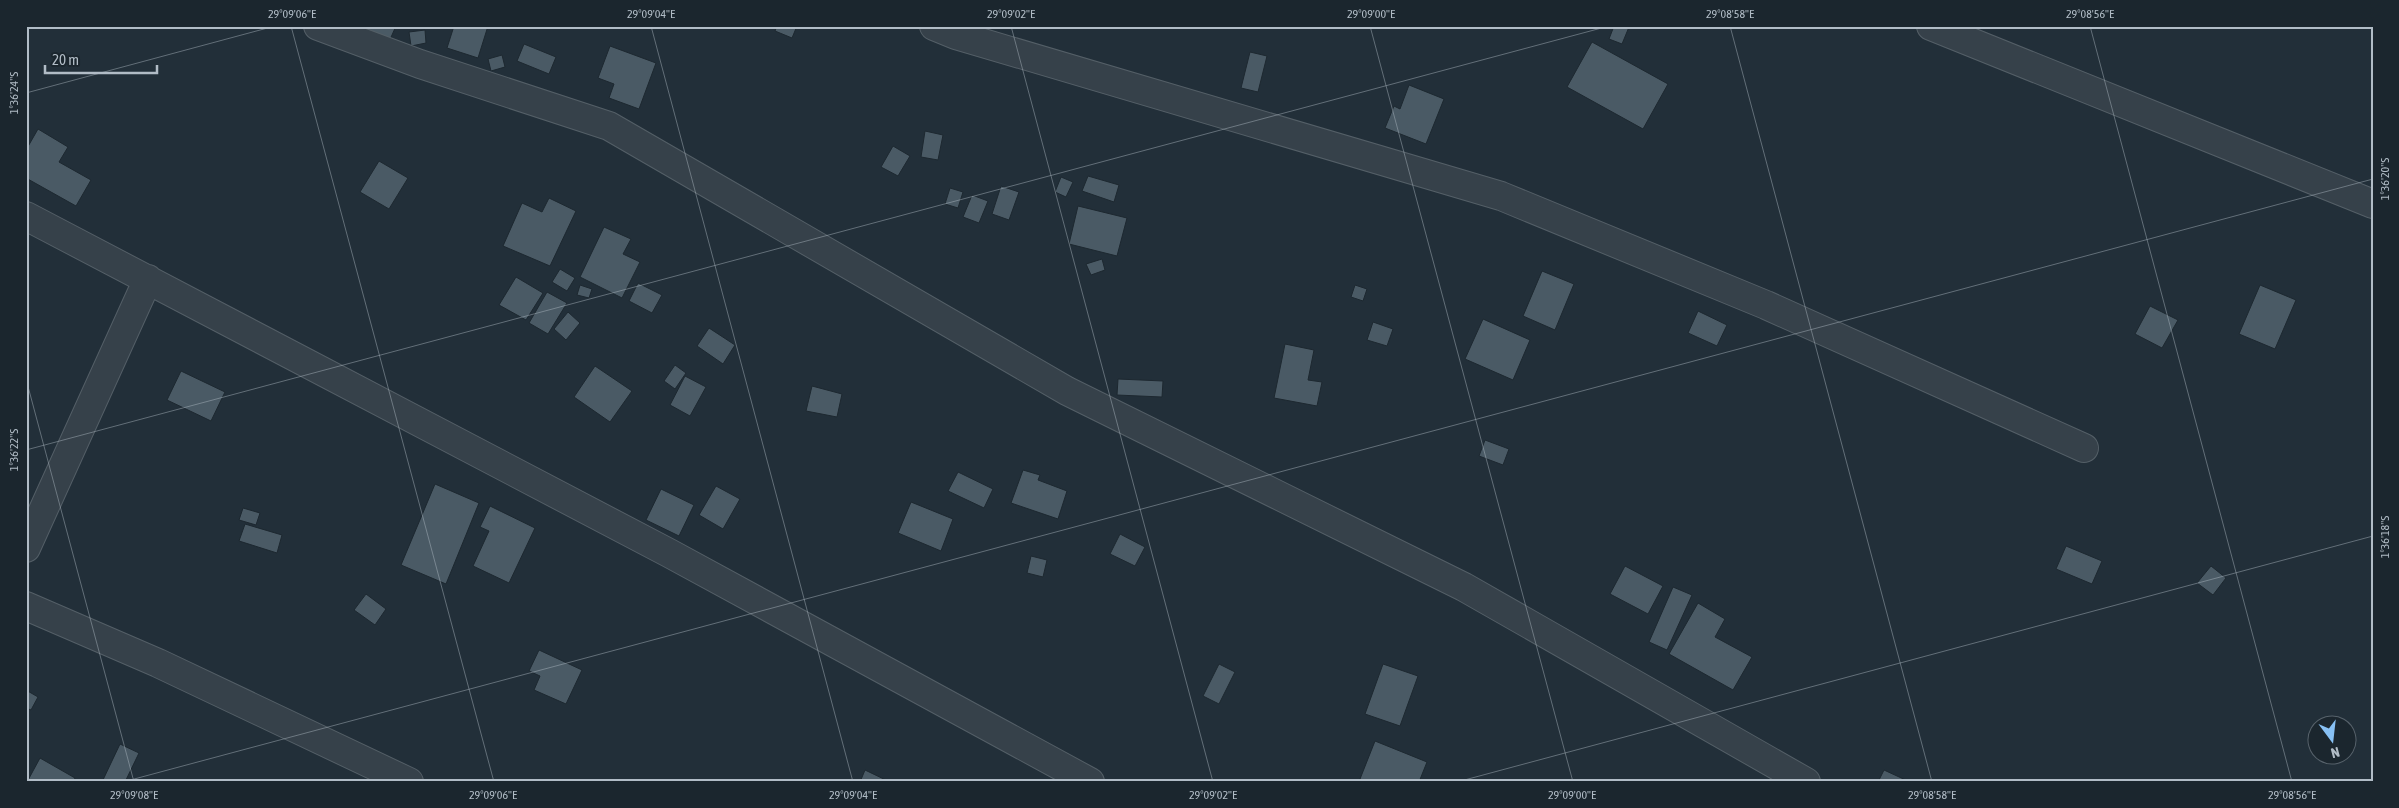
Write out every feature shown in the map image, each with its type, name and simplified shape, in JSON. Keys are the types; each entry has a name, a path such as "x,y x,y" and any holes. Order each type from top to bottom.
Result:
{"street":[{"path":"318,26 420,64 609,126 1068,392 1464,587 1806,782"},
{"path":"934,26 965,38 1501,196 1766,305 2084,448"},
{"path":"1932,26 2373,204"},
{"path":"26,216 668,553 1090,782"},
{"path":"26,548 148,279"},
{"path":"26,606 158,663 410,782"}],"building":[{"path":"360,26 396,26 388,44 358,32"},
{"path":"454,26 488,26 478,58 447,48"},
{"path":"777,26 797,26 792,38 775,31"},
{"path":"1614,26 1629,27 1622,44 1609,39"},
{"path":"425,30 426,43 411,46 409,32"},
{"path":"1592,42 1668,84 1643,129 1567,87"},
{"path":"524,44 556,57 549,74 517,61"},
{"path":"610,46 656,63 639,109 609,98 614,84 598,78"},
{"path":"1250,52 1267,56 1258,92 1241,88"},
{"path":"502,55 505,67 491,71 488,59"},
{"path":"1409,85 1444,99 1426,144 1385,128 1394,106 1400,109"},
{"path":"38,129 68,147 59,162 91,180 76,206 26,178 26,150"},
{"path":"925,131 943,135 938,160 921,157"},
{"path":"893,146 910,156 898,176 881,167"},
{"path":"379,161 408,178 389,209 360,192"},
{"path":"1088,176 1119,185 1114,202 1082,191"},
{"path":"1061,177 1073,182 1066,197 1055,192"},
{"path":"1001,186 1019,192 1009,220 992,214"},
{"path":"950,188 963,192 958,208 945,204"},
{"path":"972,195 988,201 979,223 963,217"},
{"path":"549,198 576,211 550,266 503,246 522,203 542,212"},
{"path":"1078,206 1127,218 1117,256 1069,244"},
{"path":"604,227 631,239 623,254 640,262 622,298 580,277"},
{"path":"1102,259 1105,270 1091,275 1086,264"},
{"path":"560,269 575,278 567,291 552,282"},
{"path":"1542,271 1574,284 1555,330 1523,316"},
{"path":"516,277 543,293 526,320 499,305"},
{"path":"638,283 662,295 652,313 629,301"},
{"path":"580,285 592,289 589,298 577,295"},
{"path":"1355,285 1367,289 1363,301 1351,297"},
{"path":"2260,285 2296,300 2275,349 2239,334"},
{"path":"547,292 567,303 548,334 529,323"},
{"path":"2150,306 2178,320 2162,348 2135,334"},
{"path":"1698,311 1727,325 1717,346 1688,333"},
{"path":"568,312 580,323 566,340 554,329"},
{"path":"1483,319 1530,340 1513,380 1465,359"},
{"path":"1373,322 1393,329 1387,346 1367,340"},
{"path":"709,328 735,345 723,364 697,346"},
{"path":"1285,344 1314,350 1308,380 1322,382 1317,406 1274,398"},
{"path":"675,365 686,373 675,389 664,381"},
{"path":"595,366 632,391 610,422 574,397"},
{"path":"181,371 225,392 211,421 167,400"},
{"path":"685,376 706,387 690,416 670,405"},
{"path":"1118,379 1163,381 1162,397 1117,395"},
{"path":"812,386 842,394 837,417 806,411"},
{"path":"1485,440 1509,449 1503,465 1479,456"},
{"path":"1023,470 1040,475 1038,480 1067,491 1058,519 1011,503"},
{"path":"958,472 993,489 984,508 948,491"},
{"path":"435,484 479,503 446,584 401,565"},
{"path":"716,486 740,499 723,529 699,515"},
{"path":"661,489 694,505 679,536 646,520"},
{"path":"911,502 953,519 941,551 898,533"},
{"path":"490,506 535,528 509,583 473,566 489,531 480,527"},
{"path":"243,508 260,513 256,525 239,520"},
{"path":"245,524 282,535 277,553 239,541"},
{"path":"1120,534 1145,547 1135,566 1110,554"},
{"path":"2066,546 2102,561 2092,584 2056,569"},
{"path":"1031,556 1047,560 1043,577 1027,573"},
{"path":"1625,566 1663,586 1648,614 1610,594"},
{"path":"2211,566 2226,578 2213,595 2197,583"},
{"path":"1673,587 1692,595 1667,650 1649,642"},
{"path":"366,594 386,609 375,625 354,610"},
{"path":"1698,603 1725,619 1715,637 1752,657 1733,690 1669,654"},
{"path":"539,650 582,670 566,704 534,690 540,676 529,671"},
{"path":"1219,664 1235,672 1219,704 1203,696"},
{"path":"1383,664 1418,676 1400,726 1365,714"},
{"path":"26,690 38,697 31,710 26,708"},
{"path":"1375,741 1427,762 1419,782 1367,782 1360,779"},
{"path":"120,744 139,753 125,782 102,782"},
{"path":"40,758 75,778 73,782 27,782"},
{"path":"865,770 890,782 860,782"},
{"path":"1884,770 1910,782 1878,782"}]}
